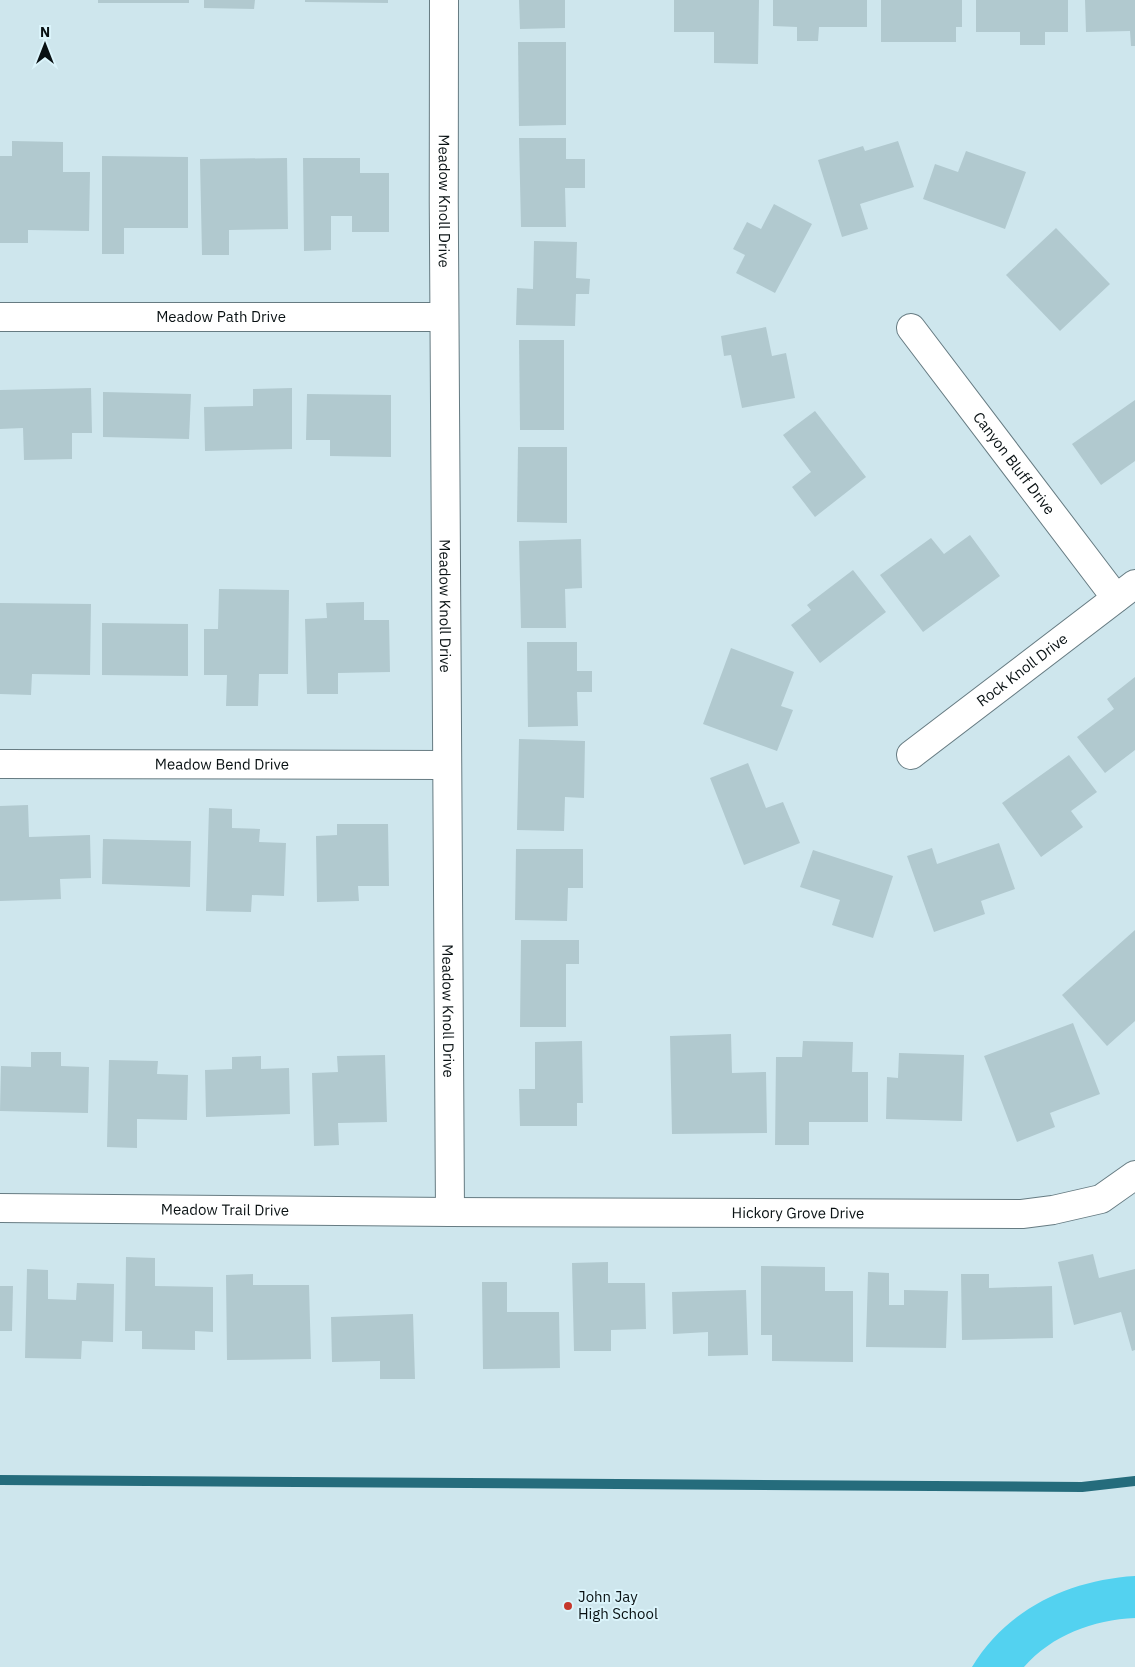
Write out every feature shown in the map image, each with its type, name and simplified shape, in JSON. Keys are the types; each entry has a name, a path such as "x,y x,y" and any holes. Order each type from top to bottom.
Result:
{"street":[{"name":"Meadow Knoll Drive","path":"444,0 445,766 450,1212"},
{"name":"Meadow Path Drive","path":"0,317 443,317"},
{"name":"Canyon Bluff Drive","path":"910,328 1126,591"},
{"name":"Rock Knoll Drive","path":"910,755 1126,591"},
{"name":"Meadow Bend Drive","path":"0,764 445,766"},
{"name":"Hickory Grove Drive","path":"450,1212 1022,1214 1053,1210 1101,1199 1135,1175"},
{"name":"Meadow Trail Drive","path":"0,1208 450,1212"}],"shaded area":[{"path":"1135,1576 1135,1618 1104,1622 1074,1631 1047,1646 1024,1667 972,1667 986,1647 1003,1629 1042,1601 1064,1591 1087,1584"}],"building":[{"path":"98,0 189,0 189,3 98,3"},
{"path":"204,0 255,0 254,9 204,8"},
{"path":"305,0 388,0 388,3 305,2"},
{"path":"519,0 565,0 565,28 520,29"},
{"path":"674,0 759,0 758,64 714,63 714,32 674,32"},
{"path":"773,0 867,0 867,27 819,27 818,41 797,41 797,27 773,26"},
{"path":"881,0 962,0 962,27 956,27 956,42 881,42"},
{"path":"976,0 1068,0 1068,32 1045,32 1045,45 1020,45 1020,32 976,32"},
{"path":"1085,0 1135,0 1135,46 1131,46 1130,31 1086,32"},
{"path":"518,42 566,42 566,125 519,126"},
{"path":"519,138 566,138 566,159 585,159 585,188 565,188 566,227 521,227"},
{"path":"12,141 63,142 63,172 90,172 89,231 28,230 28,243 0,243 0,156 12,156"},
{"path":"898,141 914,187 860,204 868,229 842,237 818,160 863,146 865,151"},
{"path":"966,151 1026,172 1005,229 923,199 935,164 958,172"},
{"path":"102,156 188,157 188,228 124,228 124,254 102,254"},
{"path":"287,158 288,229 229,230 229,255 202,255 200,159"},
{"path":"303,158 360,158 360,173 389,173 389,232 352,232 352,216 331,216 331,250 304,251"},
{"path":"774,204 812,224 775,293 736,273 745,255 733,249 747,222 761,229"},
{"path":"1056,228 1110,284 1060,331 1006,275"},
{"path":"534,241 577,242 576,278 590,279 589,294 576,294 575,326 516,325 517,288 533,289"},
{"path":"766,327 772,356 786,353 795,398 742,408 731,355 724,356 721,336"},
{"path":"519,340 564,340 564,430 520,430"},
{"path":"91,388 92,433 72,433 72,459 24,460 23,428 0,429 0,390"},
{"path":"292,388 292,449 205,451 204,407 253,406 253,389"},
{"path":"103,392 191,394 189,439 103,437"},
{"path":"307,394 391,395 391,457 330,456 330,440 306,440"},
{"path":"1135,400 1135,461 1101,485 1072,444"},
{"path":"815,411 866,477 815,517 792,487 811,472 783,435"},
{"path":"518,447 567,447 567,523 517,522"},
{"path":"970,535 1000,576 923,632 880,575 931,538 944,554"},
{"path":"581,539 582,588 565,589 566,628 521,628 519,541"},
{"path":"853,570 886,612 820,663 791,625 811,610 807,605"},
{"path":"219,589 289,590 288,674 259,674 258,706 226,706 227,675 204,675 204,629 218,629"},
{"path":"364,602 364,620 389,620 390,672 338,673 338,694 307,694 305,619 327,618 326,603"},
{"path":"0,603 91,604 90,675 32,674 31,695 0,694"},
{"path":"102,623 188,624 188,676 102,675"},
{"path":"527,642 577,642 577,671 592,671 592,692 577,692 578,726 528,727"},
{"path":"731,648 794,672 781,706 793,710 777,751 703,724"},
{"path":"1135,677 1135,750 1105,773 1077,737 1114,709 1107,699"},
{"path":"519,739 585,741 584,798 565,797 564,831 517,830"},
{"path":"1069,755 1097,792 1071,811 1083,827 1041,857 1002,803"},
{"path":"748,763 766,808 783,802 800,843 744,865 710,778"},
{"path":"28,805 29,837 90,835 91,878 60,879 61,899 0,901 0,806"},
{"path":"209,808 232,809 232,828 260,829 259,842 286,843 284,896 252,895 251,912 206,911"},
{"path":"337,824 388,824 389,886 358,886 359,901 317,902 316,836 337,835"},
{"path":"103,839 191,841 190,887 102,884"},
{"path":"999,843 1015,889 981,901 985,914 934,932 907,856 932,848 937,864"},
{"path":"516,849 583,849 583,888 568,888 567,921 515,920"},
{"path":"813,850 893,876 873,938 832,925 840,900 800,887"},
{"path":"1135,930 1135,1021 1107,1046 1062,995"},
{"path":"521,940 579,940 579,964 566,964 566,1027 520,1027"},
{"path":"1073,1023 1100,1094 1050,1113 1055,1127 1017,1142 984,1056"},
{"path":"731,1034 732,1073 766,1072 767,1133 672,1134 670,1036"},
{"path":"582,1041 583,1103 577,1103 577,1126 520,1126 519,1089 535,1089 535,1042"},
{"path":"803,1041 853,1042 852,1072 868,1072 868,1122 809,1122 809,1145 775,1145 776,1057 802,1057"},
{"path":"31,1052 61,1052 61,1066 89,1067 88,1113 0,1111 1,1066 31,1067"},
{"path":"899,1053 964,1055 962,1121 886,1119 887,1077 898,1078"},
{"path":"385,1055 387,1122 338,1123 339,1145 314,1146 312,1073 338,1072 337,1056"},
{"path":"261,1056 261,1069 289,1068 290,1114 206,1117 205,1070 232,1069 232,1057"},
{"path":"109,1060 158,1061 157,1074 188,1075 187,1120 137,1119 137,1148 107,1147"},
{"path":"1093,1254 1099,1278 1135,1269 1135,1350 1132,1351 1121,1312 1074,1325 1058,1262"},
{"path":"126,1257 155,1258 155,1286 213,1287 213,1332 195,1331 195,1350 142,1349 142,1331 125,1331"},
{"path":"608,1262 608,1283 645,1283 646,1329 611,1330 611,1351 574,1351 572,1263"},
{"path":"761,1266 825,1267 825,1291 853,1291 853,1362 772,1361 772,1335 761,1335"},
{"path":"27,1269 48,1270 48,1299 76,1300 77,1283 114,1284 113,1342 82,1341 81,1359 25,1358"},
{"path":"868,1272 889,1273 889,1305 904,1305 904,1290 948,1291 946,1348 866,1347"},
{"path":"253,1274 253,1285 309,1285 311,1359 227,1360 226,1275"},
{"path":"961,1274 989,1274 989,1288 1052,1286 1053,1338 962,1340"},
{"path":"482,1282 507,1282 507,1312 559,1312 560,1368 483,1369"},
{"path":"0,1286 13,1286 12,1331 0,1331"},
{"path":"746,1290 748,1355 708,1356 708,1332 673,1334 672,1292"},
{"path":"413,1314 415,1379 380,1379 380,1361 332,1362 331,1317"}],"waterway":[{"path":"0,1480 1082,1487 1135,1481"}],"place":[{"name":"John Jay High School","path":"568,1606"}]}
